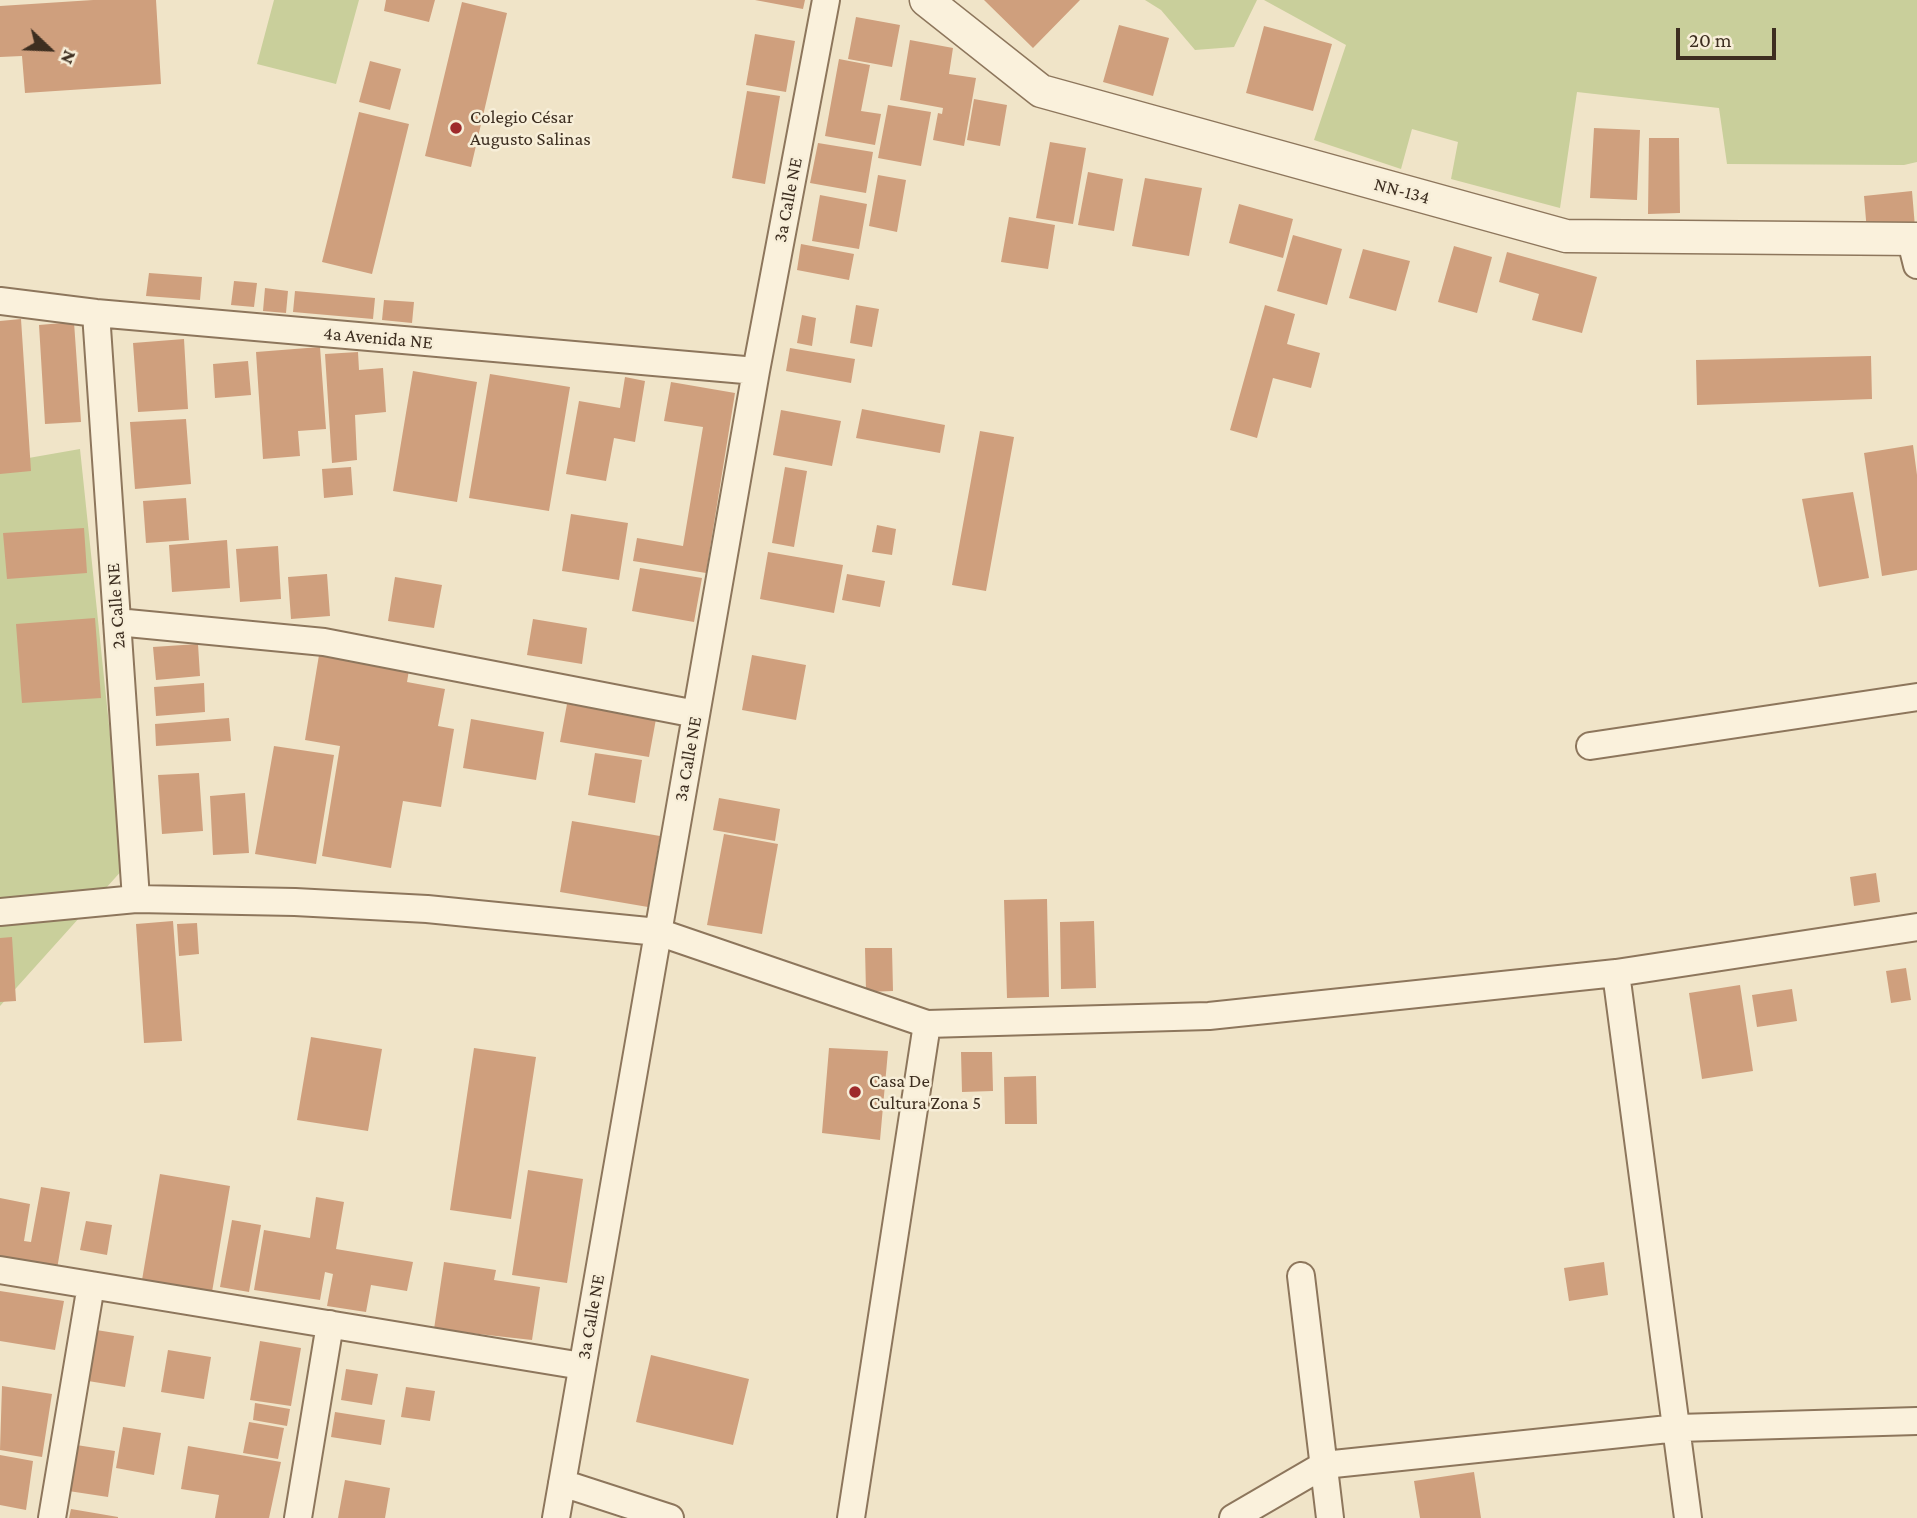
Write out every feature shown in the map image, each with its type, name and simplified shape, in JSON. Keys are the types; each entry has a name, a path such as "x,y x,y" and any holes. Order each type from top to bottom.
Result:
{"street":[{"name":"3a Calle NE","path":"556,1518 756,371 826,0"},
{"name":"NN-134","path":"926,0 1041,91 1566,236 1915,248"},
{"name":"4a Avenida NE","path":"0,301 96,313 756,371"},
{"name":"2a Calle NE","path":"96,313 136,899"},
{"path":"117,622 324,642 696,714"},
{"path":"1590,746 1917,696"},
{"path":"0,912 136,899 427,909 658,932 927,1024 1209,1016 1616,973 1917,927"},
{"path":"1616,973 1688,1518"},
{"path":"851,1518 927,1024"},
{"path":"0,1270 582,1366"},
{"path":"1301,1276 1330,1518"},
{"path":"52,1518 92,1285"},
{"path":"298,1518 330,1325"},
{"path":"1233,1518 1324,1465 1678,1428 1917,1421"},
{"path":"562,1483 670,1518"}],"green space":[{"path":"274,0 359,0 336,84 257,64"},
{"path":"1145,0 1257,0 1234,47 1195,50 1161,10"},
{"path":"1264,0 1917,0 1917,162 1904,165 1727,164 1719,108 1577,92 1560,208 1451,179 1458,142 1412,129 1401,169 1314,140 1346,45"},
{"path":"80,449 124,868 0,1006 0,463"}],"building":[{"path":"93,0 156,0 161,84 25,93 22,56 0,57 0,6"},
{"path":"386,0 435,0 429,22 384,11"},
{"path":"755,0 805,0 803,9"},
{"path":"984,0 1080,0 1033,48"},
{"path":"462,2 507,13 471,167 425,156"},
{"path":"856,17 900,25 892,67 848,59"},
{"path":"1119,25 1169,38 1153,96 1103,82"},
{"path":"1264,26 1332,44 1313,111 1246,93"},
{"path":"755,34 795,41 786,92 746,85"},
{"path":"910,40 953,48 949,74 976,78 964,146 933,140 938,113 942,114 943,108 900,100"},
{"path":"839,59 870,65 861,111 881,114 875,145 825,136"},
{"path":"370,61 401,69 390,110 359,102"},
{"path":"747,91 780,96 765,184 732,178"},
{"path":"974,99 1007,105 1000,146 967,140"},
{"path":"888,105 931,112 921,166 878,158"},
{"path":"359,112 409,124 372,274 322,262"},
{"path":"1594,128 1640,130 1637,200 1590,198"},
{"path":"1649,138 1679,138 1680,213 1648,214"},
{"path":"1050,142 1086,148 1073,224 1036,218"},
{"path":"818,143 873,152 866,193 810,183"},
{"path":"1088,172 1123,179 1114,231 1078,225"},
{"path":"878,175 906,180 897,232 869,226"},
{"path":"1145,178 1202,188 1189,256 1132,246"},
{"path":"1912,191 1915,227 1867,232 1864,196"},
{"path":"820,195 867,204 859,249 812,241"},
{"path":"1239,204 1293,219 1283,258 1229,243"},
{"path":"1009,217 1055,225 1048,269 1001,262"},
{"path":"1293,235 1342,249 1327,305 1277,291"},
{"path":"801,244 854,254 849,280 797,270"},
{"path":"1454,246 1492,257 1477,313 1438,302"},
{"path":"1363,249 1410,261 1396,311 1349,298"},
{"path":"1507,252 1597,277 1582,333 1532,320 1539,294 1499,282"},
{"path":"149,273 202,277 200,300 146,296"},
{"path":"234,281 257,283 254,307 231,305"},
{"path":"265,288 288,291 286,313 263,311"},
{"path":"295,291 375,298 373,319 293,312"},
{"path":"384,300 414,302 412,323 382,320"},
{"path":"856,305 879,309 872,347 850,343"},
{"path":"1265,305 1295,314 1287,344 1320,353 1311,388 1273,378 1257,438 1230,430"},
{"path":"802,315 816,318 812,346 797,343"},
{"path":"21,319 31,471 0,474 0,321"},
{"path":"74,322 81,422 45,424 39,325"},
{"path":"184,339 188,409 138,412 133,343"},
{"path":"320,347 326,429 298,431 300,456 263,459 256,352"},
{"path":"790,348 855,359 851,383 786,371"},
{"path":"358,352 359,370 383,368 386,412 355,415 357,460 332,463 325,354"},
{"path":"1871,356 1872,399 1697,405 1696,360"},
{"path":"248,361 251,395 215,398 213,364"},
{"path":"413,371 477,382 457,502 393,491"},
{"path":"490,374 570,387 549,511 469,498"},
{"path":"625,377 645,381 635,442 614,438 606,481 566,474 579,401 620,408"},
{"path":"671,382 735,393 706,573 633,561 637,538 683,546 703,427 664,421"},
{"path":"862,409 945,425 940,453 856,438"},
{"path":"781,410 841,421 832,466 773,455"},
{"path":"186,419 191,484 135,489 130,422"},
{"path":"980,431 1014,437 986,591 952,585"},
{"path":"1913,445 1917,475 1917,570 1882,576 1864,453"},
{"path":"351,467 353,495 324,498 322,469"},
{"path":"785,467 807,471 794,547 772,543"},
{"path":"1853,492 1869,578 1819,587 1802,499"},
{"path":"186,498 189,540 146,543 143,501"},
{"path":"571,514 628,523 619,580 562,571"},
{"path":"877,525 896,529 892,555 872,552"},
{"path":"84,528 87,573 7,579 3,533"},
{"path":"227,540 230,588 172,592 169,545"},
{"path":"278,546 281,599 240,602 236,549"},
{"path":"768,552 843,565 834,613 760,599"},
{"path":"640,568 702,578 694,622 632,611"},
{"path":"327,574 330,616 291,619 288,577"},
{"path":"847,574 885,581 880,607 842,600"},
{"path":"395,577 442,585 434,628 388,621"},
{"path":"95,618 101,698 22,703 16,624"},
{"path":"533,619 587,628 582,664 527,655"},
{"path":"198,644 200,676 156,680 153,647"},
{"path":"320,649 410,664 407,682 445,689 438,726 454,729 441,807 403,801 391,868 322,856 340,746 305,740"},
{"path":"752,655 806,665 796,720 742,710"},
{"path":"204,683 205,712 156,716 154,687"},
{"path":"567,704 656,719 649,757 560,742"},
{"path":"229,718 231,741 156,746 155,724"},
{"path":"471,719 544,732 536,780 463,768"},
{"path":"274,746 334,755 316,864 255,854"},
{"path":"595,753 642,760 635,803 588,795"},
{"path":"199,773 203,831 162,834 158,775"},
{"path":"245,793 249,853 213,855 210,796"},
{"path":"719,798 780,809 775,841 713,830"},
{"path":"572,821 660,836 648,907 560,892"},
{"path":"724,834 778,844 762,934 707,925"},
{"path":"1876,873 1880,902 1854,906 1850,877"},
{"path":"1047,899 1049,997 1007,998 1004,900"},
{"path":"173,921 182,1041 144,1043 136,924"},
{"path":"1094,921 1096,988 1061,989 1060,922"},
{"path":"197,923 199,954 179,956 177,924"},
{"path":"12,937 16,1001 0,1002 0,938"},
{"path":"865,948 892,948 893,991 866,992"},
{"path":"1906,968 1911,1000 1891,1003 1886,971"},
{"path":"1740,985 1753,1071 1702,1079 1689,993"},
{"path":"1792,989 1797,1021 1757,1027 1752,995"},
{"path":"311,1037 382,1049 368,1131 297,1120"},
{"path":"474,1048 536,1057 511,1219 450,1210"},
{"name":"Casa De Cultura Zona 5","path":"829,1048 888,1051 880,1140 822,1133"},
{"path":"961,1052 992,1052 993,1091 962,1092"},
{"path":"1036,1076 1037,1124 1005,1124 1004,1077"},
{"path":"528,1170 583,1179 567,1283 512,1275"},
{"path":"160,1174 230,1186 212,1292 142,1280"},
{"path":"41,1187 70,1192 57,1269 0,1259 0,1198 30,1204 24,1241 31,1242"},
{"path":"316,1197 344,1202 336,1249 413,1262 407,1291 371,1285 366,1312 327,1306 333,1274 325,1272 320,1300 254,1290 264,1230 310,1238"},
{"path":"232,1220 261,1225 249,1292 220,1287"},
{"path":"86,1221 112,1225 107,1255 80,1250"},
{"path":"444,1262 496,1270 494,1280 540,1287 532,1340 434,1329"},
{"path":"1604,1262 1608,1295 1569,1301 1564,1268"},
{"path":"0,1291 64,1301 55,1350 0,1341"},
{"path":"90,1329 134,1336 125,1387 82,1380"},
{"path":"260,1341 301,1348 291,1406 250,1400"},
{"path":"168,1350 211,1357 204,1399 161,1392"},
{"path":"651,1355 749,1379 733,1445 636,1422"},
{"path":"346,1369 378,1374 372,1405 341,1400"},
{"path":"2,1386 52,1394 42,1457 0,1450"},
{"path":"406,1387 435,1391 430,1421 401,1417"},
{"path":"255,1403 290,1409 287,1426 253,1420"},
{"path":"335,1412 385,1420 381,1445 331,1437"},
{"path":"249,1422 284,1428 278,1459 243,1453"},
{"path":"123,1427 161,1433 154,1475 116,1468"},
{"path":"70,1444 115,1451 108,1497 62,1490"},
{"path":"188,1446 281,1462 269,1518 215,1518 219,1495 181,1489"},
{"path":"0,1455 33,1461 26,1510 0,1505"},
{"path":"1474,1472 1481,1518 1420,1518 1414,1481"},
{"path":"345,1480 390,1488 385,1518 338,1518"},
{"path":"71,1509 118,1517 118,1518 69,1518"}],"place":[{"name":"Colegio César Augusto Salinas","path":"456,128"},
{"name":"Casa De Cultura Zona 5","path":"855,1092"}]}
